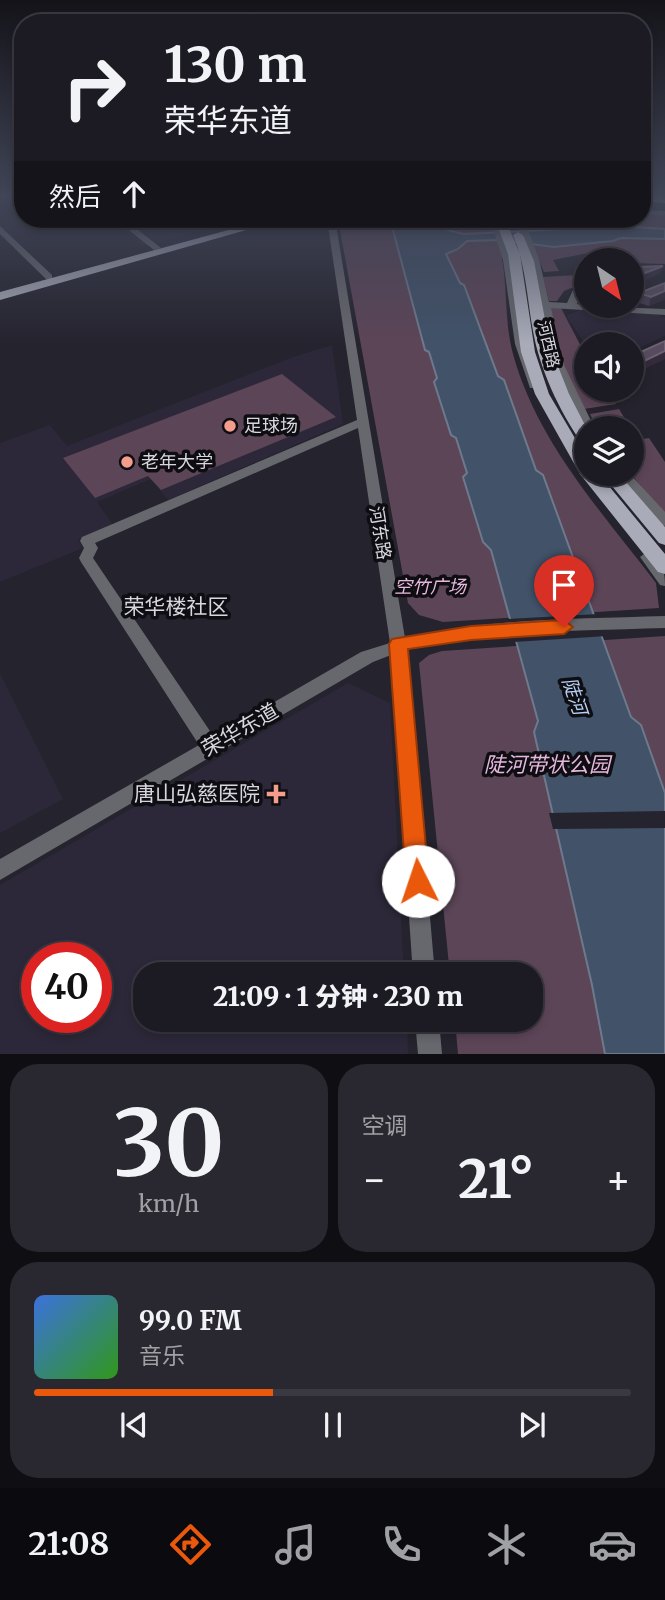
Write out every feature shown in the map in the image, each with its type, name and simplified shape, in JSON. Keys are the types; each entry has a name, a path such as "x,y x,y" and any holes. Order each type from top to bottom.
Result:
{"main road":[{"path":"0,290 167,245"},
{"path":"0,296 185,245"},
{"name":"河西路","path":"517,245 543,345 574,416"},
{"name":"河西路","path":"517,245 528,352 542,394 574,449"},
{"path":"600,486 665,567"},
{"path":"620,486 665,539"}],"street":[{"path":"17,245 49,277"},
{"path":"153,245 157,248"},
{"name":"河东路","path":"335,245 398,644 423,962"},
{"path":"517,245 544,305 559,365 583,416"},
{"path":"517,245 522,357 541,401 577,464 665,581"},
{"path":"571,307 574,298"},
{"path":"544,305 665,312"},
{"path":"211,748 86,558 91,548 87,541 362,422"},
{"path":"634,486 665,521"},
{"name":"荣华东道","path":"0,870 367,657 398,644 495,631 665,622"},
{"path":"428,1032 430,1054"}],"shaded area":[{"path":"644,312 652,312 665,318 665,336 644,346 644,332 577,332 566,316 574,313 574,318 644,318"},
{"name":"老年大学","path":"332,345 343,424 168,500 151,479 97,502 113,525 78,540 83,548 0,582 0,443 50,425 67,446 293,357"},
{"path":"0,674 63,799 0,833"},
{"name":"唐山弘慈医院","path":"348,683 390,703 403,962 133,962 133,1032 407,1032 408,1054 0,1054 0,885"}],"green space":[{"name":"空竹广场","path":"343,245 499,245 504,268 509,337 524,386 538,417 574,476 574,486 581,486 656,583 659,608 443,622 419,615 408,603"},
{"path":"533,245 665,245 665,264 644,263 644,248 574,248 574,256 553,260 559,271 544,272"},
{"path":"574,275 574,287 564,291 557,301 549,301 543,277"},
{"path":"550,308 561,308 574,333 574,388 563,364"},
{"path":"282,374 336,417 161,490 148,476 95,498 63,458"},
{"path":"581,402 616,404 584,409"},
{"path":"619,409 623,416 591,416 590,414"},
{"path":"649,438 665,462 665,515 641,486 644,486 644,439"},
{"name":"陡河带状公园","path":"665,636 665,1054 458,1054 456,1032 543,1032 543,962 449,962 419,663 429,655 442,651"}],"water":[{"name":"陡河","path":"397,245 462,245 446,254 460,283 464,285 498,376 504,380 536,470 543,475 631,717 641,725 665,793 665,1054 605,1054 592,985 534,732 538,721 491,550 483,542 463,477 467,473 434,382 437,378 429,352 425,350"}],"pier":[{"path":"598,614 607,636 514,642 508,619"},
{"path":"665,811 665,828 553,829 549,813"}],"building":[{"path":"663,266 644,273 644,267"},
{"path":"665,283 665,291 651,297 644,295 644,291"},
{"path":"665,341 665,351 644,361 644,351"}],"place":[{"name":"足球场","path":"230,426"},
{"name":"老年大学","path":"127,462"},
{"name":"唐山弘慈医院","path":"276,794"}],"district":[{"name":"荣华楼社区","path":"176,607"}],"route":[{"path":"418,881 398,644 471,633 564,627"}]}
